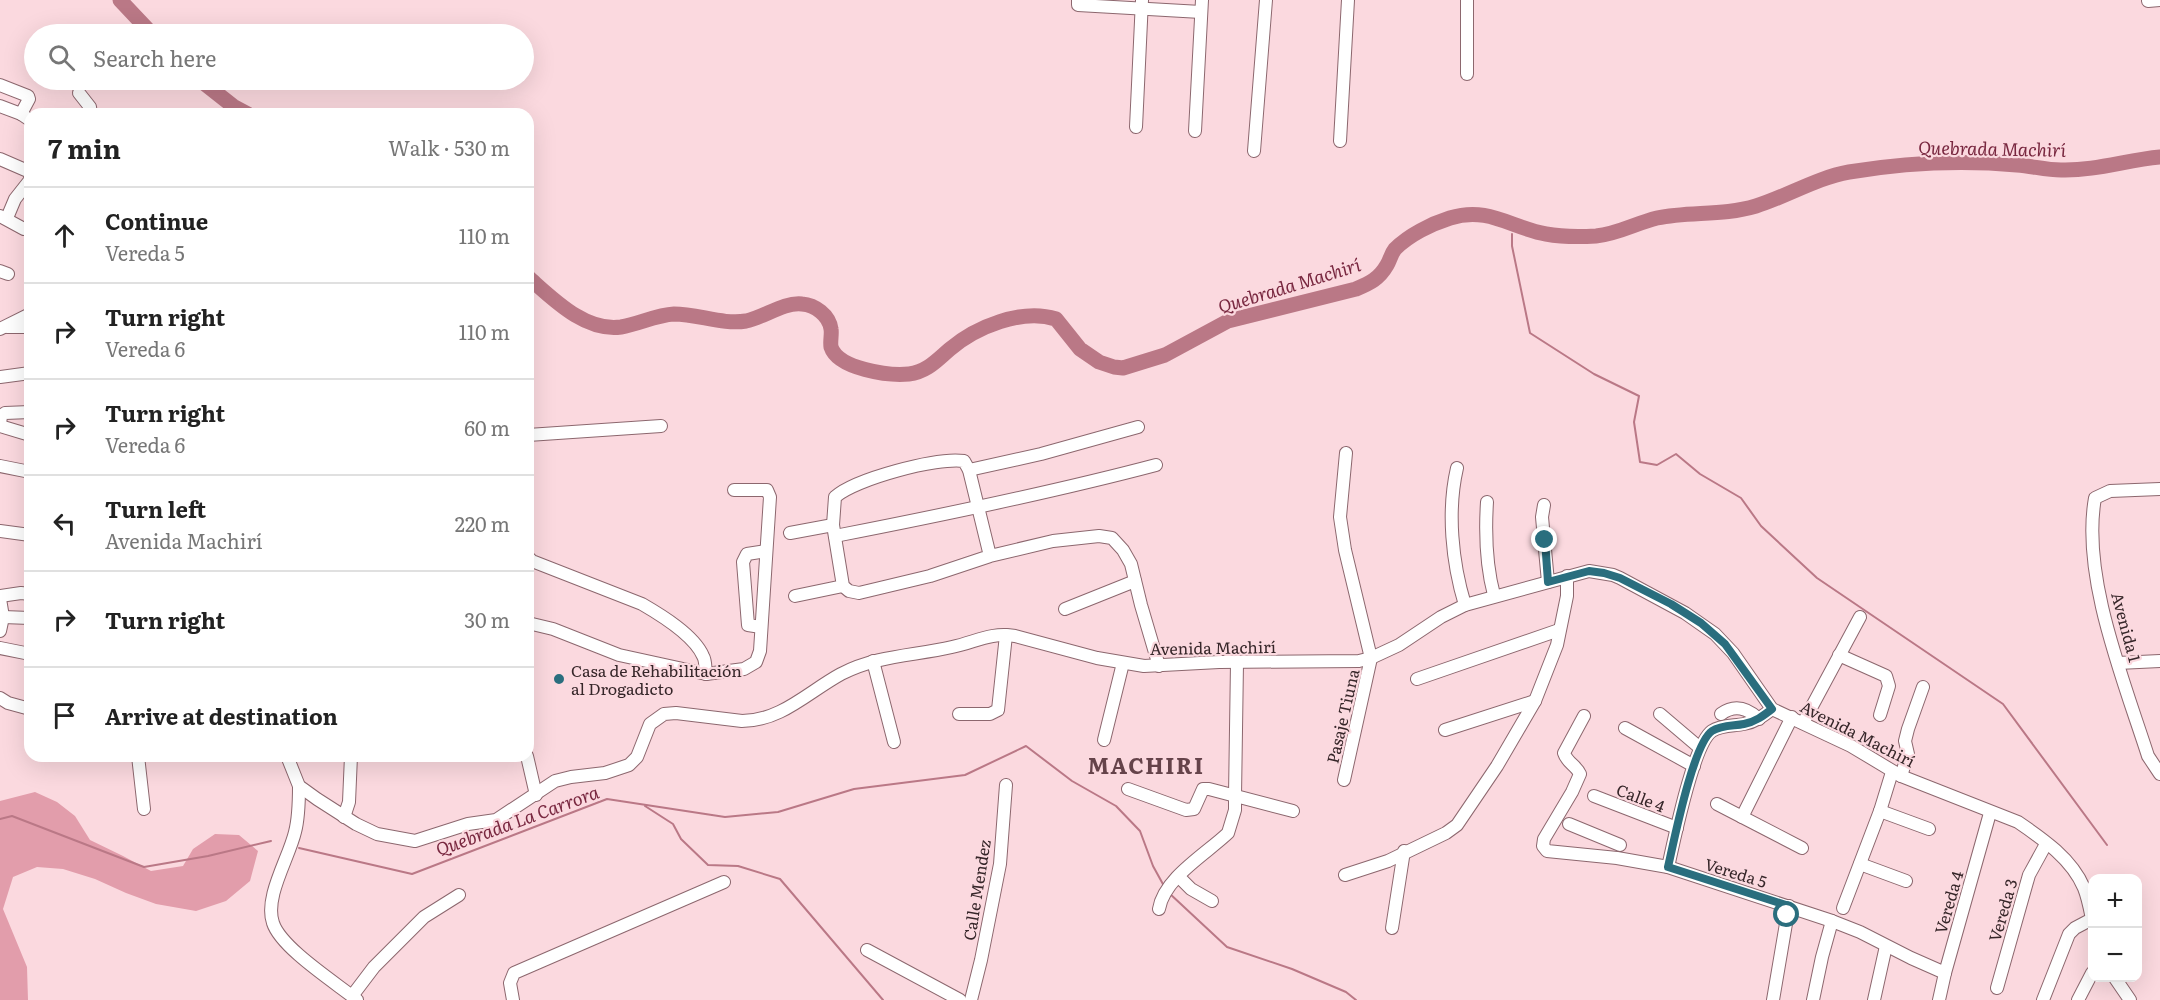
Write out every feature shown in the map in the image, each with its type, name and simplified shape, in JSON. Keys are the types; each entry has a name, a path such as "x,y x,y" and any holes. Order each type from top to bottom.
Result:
{"street":[{"path":"1078,0 1078,5 1202,6 1195,131"},
{"path":"1254,151 1266,0"},
{"path":"1340,141 1348,0"},
{"path":"1467,0 1467,74"},
{"path":"2148,1 2160,0"},
{"path":"1136,127 1142,4"},
{"path":"0,85 28,96 27,108"},
{"path":"80,93 90,108"},
{"path":"0,106 24,117"},
{"path":"0,159 24,169"},
{"path":"24,188 3,217 24,229"},
{"path":"3,328 24,317"},
{"path":"3,328 24,327"},
{"path":"0,376 24,374"},
{"path":"24,412 5,413 1,416 0,425 24,433"},
{"path":"534,435 661,426"},
{"path":"969,470 1041,454 1138,427"},
{"path":"1346,453 1340,517 1371,658"},
{"path":"990,556 969,470 964,461 954,460 861,482 841,491 834,497 834,530 843,586 849,591 859,593 948,571 990,556 1053,541 1099,536 1112,538 1123,550 1131,564 1159,666"},
{"path":"790,533 834,530 978,508 1156,465"},
{"path":"0,466 24,471"},
{"path":"1457,468 1452,522 1458,579 1465,605"},
{"name":"Avenida 1","path":"2160,489 2110,491 2095,498 2092,516 2094,555 2102,604 2148,756 2160,774"},
{"path":"534,624 619,655 706,674 744,669 756,662 760,651 770,497 767,490 734,490"},
{"path":"1487,502 1485,539 1494,595"},
{"path":"1544,505 1542,517 1548,582"},
{"path":"0,531 24,534"},
{"path":"761,627 748,625 743,562 747,554 766,551"},
{"path":"534,562 642,604 657,613 678,628 698,648 704,657 706,674"},
{"name":"Avenida Machirí","path":"300,786 344,817 377,834 415,841 468,824 496,820 555,781 605,773 629,765 637,757 650,724 664,714 675,713 742,721 772,717 840,674 888,657 952,647 997,634 1006,634 1124,663 1159,666 1340,662 1371,658 1399,645 1441,617 1465,605 1494,595 1589,571 1613,575 1686,613 1715,634 1725,644 1772,709 1876,760 1897,774 1957,797 1990,813 2018,822 2067,862 2083,886 2088,904"},
{"path":"1345,875 1388,861 1404,851 1446,833 1456,825 1497,766 1535,701 1557,645 1567,597 1567,576"},
{"path":"1065,609 1135,581"},
{"path":"795,596 843,586"},
{"path":"0,631 3,617 0,597 24,593"},
{"path":"3,617 24,618"},
{"path":"1742,817 1797,720 1860,617"},
{"path":"1417,679 1560,630"},
{"path":"959,714 990,714 998,710 1006,634"},
{"path":"0,648 24,653"},
{"path":"1839,654 1886,676 1889,686 1880,716"},
{"name":"Pasaje Tiuna","path":"1344,780 1371,658"},
{"path":"873,661 894,742"},
{"path":"2118,663 2160,662"},
{"path":"1104,740 1124,663"},
{"path":"1160,903 1174,881 1228,833 1235,810 1237,663"},
{"path":"1843,908 1880,811 1908,754 1906,735 1923,687"},
{"path":"0,698 24,707"},
{"path":"1445,730 1535,701"},
{"path":"1721,714 1738,707 1747,709 1759,719"},
{"path":"1668,867 1694,766 1707,734 1716,729 1746,724 1759,719 1772,709"},
{"path":"1660,714 1700,748"},
{"name":"Vereda 5","path":"1584,716 1564,753 1566,760 1577,768 1580,774 1544,839 1543,846 1547,851 1617,858 1668,867 1832,921 1945,972"},
{"path":"1625,728 1694,766"},
{"path":"139,762 144,809"},
{"path":"290,762 300,786 295,830 270,907 273,924 279,934 302,957 355,998 374,967 424,917 459,895"},
{"path":"344,817 349,802 351,762"},
{"path":"528,762 536,795"},
{"name":"Calle Mendez","path":"971,1000 999,864 1006,785"},
{"path":"1128,789 1186,810 1194,809 1203,789 1209,789 1293,811"},
{"name":"Calle 4","path":"1594,796 1677,828"},
{"path":"1717,804 1802,848"},
{"path":"1880,811 1929,829"},
{"name":"Vereda 4","path":"1939,1000 1990,813"},
{"path":"1569,824 1620,845"},
{"path":"1584,855 1593,834"},
{"name":"Vereda 3","path":"1997,988 2029,875 2046,844"},
{"path":"1392,928 1404,851"},
{"path":"1860,864 1906,881"},
{"path":"1174,881 1212,901"},
{"path":"513,1000 510,982 514,973 724,882"},
{"path":"1773,1000 1789,906"},
{"path":"1813,1000 1832,921"},
{"path":"2043,1000 2069,934 2088,921"},
{"path":"1874,1000 1886,946"},
{"path":"867,950 960,1000"},
{"path":"2078,1000 2088,981"},
{"path":"2118,982 2130,1000"}],"shaded area":[{"path":"35,792 57,802 75,816 90,840 151,871 183,866 193,849 215,834 239,835 258,851 250,881 226,901 196,911 156,904 95,879 63,869 37,867 13,877 3,909 27,967 28,1000 0,1000 0,801"}],"waterway":[{"name":"Quebrada Machirí","path":"120,0 143,24"},
{"name":"Quebrada Machirí","path":"213,90 237,108"},
{"name":"Quebrada Machirí","path":"534,282 570,312 582,319 608,327 621,327 674,314 737,322 753,319 788,305 807,305 821,312 827,319 831,329 831,347 843,361 865,370 900,374 921,371 961,341 986,327 1014,318 1043,316 1056,319 1080,349 1099,362 1123,368 1165,355 1228,321 1361,287 1381,274 1392,253 1407,239 1435,223 1464,215 1488,216 1552,235 1596,236 1657,218 1744,209 1768,202 1825,178 1869,169 1933,163 1975,163 2074,170 2160,157"},
{"name":"Quebrada Machirí","path":"2088,164 2160,158"},
{"path":"1512,234 1512,246 1530,333 1594,374 1639,396 1634,422 1640,462 1657,465 1676,454 1700,474 1741,498 1761,526 1817,578 2003,704 2107,845"},
{"name":"Quebrada La Carrora","path":"299,848 412,874 607,799 725,817 778,812 854,789 965,775 1026,746 1072,781 1116,806 1140,831 1153,866 1164,886"},
{"path":"645,806 673,824 681,839 708,865 738,866 780,879 883,1000"},
{"name":"Quebrada La Carrora","path":"0,819 12,816 144,867 208,856 271,841"},
{"name":"Quebrada La Carrora","path":"1169,893 1227,947 1292,969 1346,992 1356,1000"}],"place":[{"name":"Casa de Rehabilitación al Drogadicto","path":"559,679"}],"district":[{"name":"MACHIRI","path":"1146,764"}],"route":[{"path":"1545,540 1548,582 1589,571 1604,573 1620,578 1671,604 1701,623 1725,644 1772,709 1759,719 1746,724 1716,729 1707,734 1702,742 1686,791 1668,867 1789,906 1787,915"}]}
